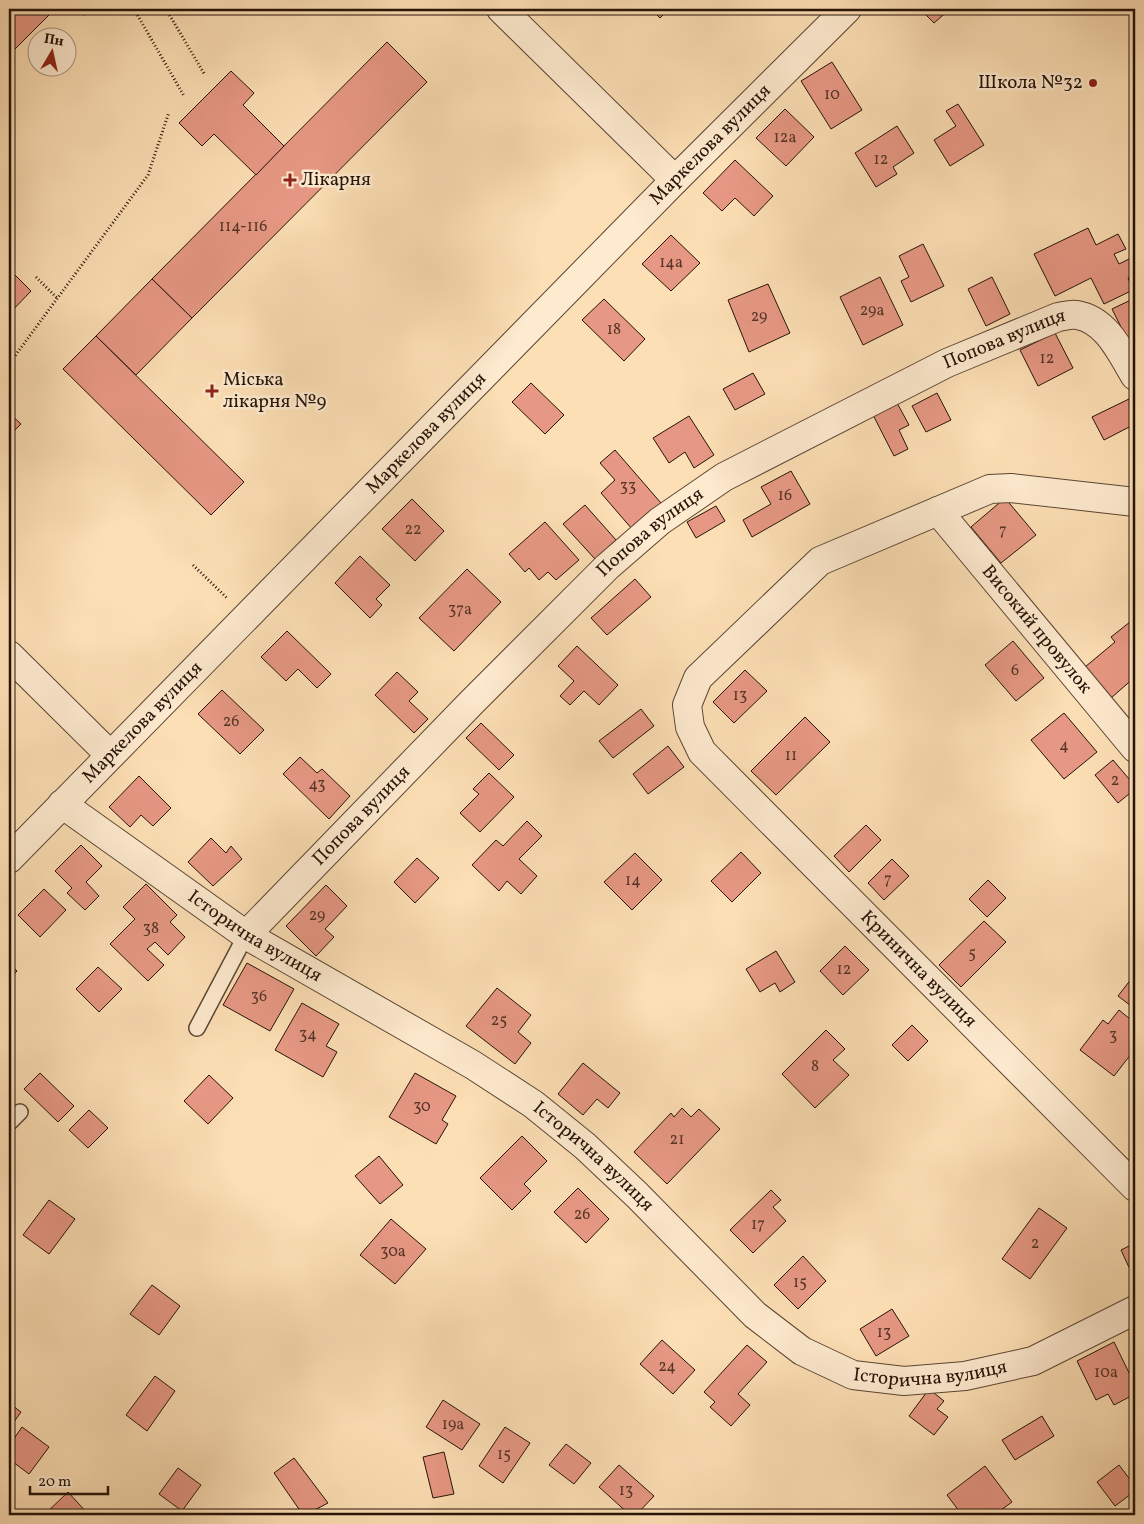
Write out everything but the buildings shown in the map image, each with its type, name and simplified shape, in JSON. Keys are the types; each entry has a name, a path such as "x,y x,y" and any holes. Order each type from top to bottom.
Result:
{"street":[{"path":"501,9 675,180"},
{"name":"Маркелова вулиця","path":"9,859 675,180 847,9"},
{"name":"Попова вулиця","path":"246,935 472,702 607,567 660,521 724,477 947,363 1058,317 1076,314 1095,321 1110,335 1135,376"},
{"name":"Кринична вулиця","path":"1135,502 1011,488 990,490 820,561 698,678 687,705 690,727 702,752 1135,1187"},
{"name":"Високий провулок","path":"938,511 1135,748"},
{"path":"9,655 110,756"},
{"name":"Історична вулиця","path":"62,804 246,935 473,1065 532,1104 598,1158 755,1315 802,1351 853,1375 904,1381 964,1376 1033,1361 1135,1310"}],"lane":[{"path":"197,1028 246,935"},
{"path":"9,1124 20,1112"}],"path":[{"path":"79,9 86,16"},
{"path":"134,9 184,96"},
{"path":"166,9 205,75"},
{"path":"9,364 148,174 168,112"},
{"path":"36,278 57,298"},
{"path":"192,565 246,617"}],"place":[{"name":"Школа №32","path":"1093,83"},
{"name":"Лікарня","path":"290,180"},
{"name":"Міська лікарня №9","path":"212,391"}]}
